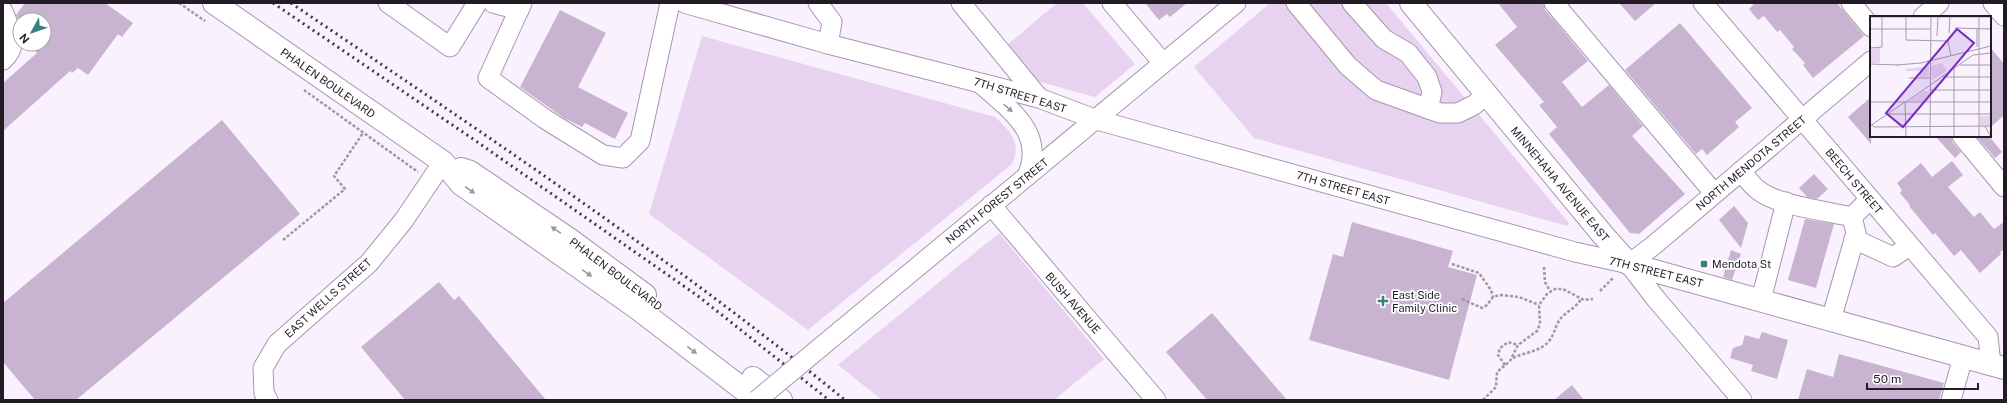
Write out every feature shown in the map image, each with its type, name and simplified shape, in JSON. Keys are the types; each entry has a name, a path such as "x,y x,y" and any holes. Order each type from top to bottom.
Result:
{"main road":[{"name":"PHALEN BOULEVARD","path":"214,3 443,162 470,172 569,239 781,400"},
{"name":"MINNEHAHA AVENUE EAST","path":"1411,3 1486,95 1629,264"},
{"name":"PHALEN BOULEVARD","path":"443,162 461,184 637,308 757,400"},
{"name":"7TH STREET EAST","path":"1629,264 1997,366"}],"street":[{"path":"388,3 450,47 477,3"},
{"path":"492,3 520,7 488,78 545,119 603,155 623,158 640,141 670,3"},
{"name":"7TH STREET EAST","path":"684,3 828,44 1039,98 1097,120 1575,252 1629,264"},
{"path":"818,3 832,22 828,44"},
{"path":"961,3 1039,98"},
{"path":"1112,3 1163,63"},
{"name":"NORTH FOREST STREET","path":"757,400 1097,120 1236,3"},
{"path":"1296,3 1348,66 1376,90 1440,113 1458,113 1474,105 1486,95"},
{"path":"1352,3 1384,39 1408,53 1427,77 1432,92 1428,109"},
{"path":"1554,3 1714,193"},
{"name":"BEECH STREET","path":"1703,3 1869,200 1988,337 1997,366"},
{"path":"1851,3 1870,26"},
{"path":"1924,16 1939,3"},
{"path":"1993,3 2004,16"},
{"path":"3,11 13,40 10,53 3,60"},
{"name":"NORTH MENDOTA STREET","path":"1629,264 1654,245 1870,62"},
{"path":"979,82 1021,121 1029,134 1034,153 1028,176"},
{"path":"1963,137 2004,187"},
{"name":"EAST WELLS STREET","path":"268,400 264,392 263,368 276,344 369,263 404,220 443,162"},
{"path":"1741,171 1756,189 1767,196 1786,202 1852,217"},
{"path":"1852,217 1869,200"},
{"path":"1761,300 1786,202"},
{"name":"BUSH AVENUE","path":"991,206 1156,400"},
{"path":"1831,320 1856,233 1852,217"},
{"path":"1854,240 1893,258 1909,246"},
{"name":"MINNEHAHA AVENUE EAST","path":"1629,264 1656,299 1742,400"},
{"path":"1951,400 1963,357"}],"path":[{"path":"179,3 210,24"},
{"path":"300,87 412,168"},
{"path":"283,240 345,189 334,176 363,133"},
{"path":"1452,264 1479,273 1494,297"},
{"path":"1544,267 1545,282 1550,292"},
{"path":"1512,359 1518,345 1538,331 1540,324 1539,305 1543,297 1555,289 1563,289 1581,299 1590,301 1593,299"},
{"path":"1462,300 1482,308 1494,297 1500,295 1519,297 1539,305"},
{"path":"1483,400 1494,389 1497,372 1512,359 1521,354 1537,350 1545,345 1552,337 1559,320 1574,308 1581,299"},
{"path":"1505,365 1498,355 1500,348 1508,342 1518,345"}],"shaded area":[{"path":"1057,3 1083,3 1135,64 1095,97 1037,81 1007,45"},
{"path":"1270,3 1386,3 1569,223 1567,226 1254,138 1194,67"},
{"path":"702,36 995,117 1010,132 1013,138 1016,150 1015,157 1012,164 808,330 649,214"},
{"path":"999,233 1104,359 1054,400 882,400 838,365"}],"building":[{"path":"25,3 105,3 133,23 122,37 118,34 88,75 78,68 72,73 70,71 3,131 3,83 37,53 36,52 52,52 52,12 18,12"},
{"path":"1145,3 1187,3 1170,17 1167,14 1159,20"},
{"path":"1498,3 1543,3 1545,10 1588,61 1562,82 1582,107 1609,85 1643,126 1632,136 1685,194 1639,234 1630,233 1549,134 1557,127 1539,105 1544,102 1495,45 1517,27"},
{"path":"1619,3 1656,3 1635,21"},
{"path":"1753,3 1837,3 1864,36 1813,78 1803,65 1805,63 1792,49 1794,47 1780,30 1777,32 1764,16 1758,20 1749,9 1754,4"},
{"path":"560,10 606,33 578,87 628,113 615,139 585,123 582,127 564,118 520,87"},
{"path":"1680,23 1752,108 1735,122 1739,127 1707,155 1702,149 1696,154 1625,70"},
{"path":"1991,48 2004,64 2004,115 1991,127"},
{"path":"1870,98 1871,144 1848,117"},
{"path":"222,120 300,214 76,400 35,400 3,362 3,303"},
{"path":"1936,137 1951,137 1953,143 1961,152 1955,158"},
{"path":"1977,137 1990,137 2002,152 1995,158"},
{"path":"1952,161 1963,175 1948,187 1974,217 1980,212 1994,229 2004,222 2004,249 2000,252 2001,254 1980,273 1961,250 1954,256 1935,233 1933,235 1900,193 1902,190 1897,183 1921,163 1932,177"},
{"path":"1814,174 1828,189 1817,199 1807,197 1799,188"},
{"path":"1734,206 1748,223 1741,248 1719,220"},
{"path":"1805,219 1834,224 1816,288 1788,280"},
{"path":"1352,222 1453,251 1448,267 1477,275 1449,380 1309,340 1333,254 1343,257"},
{"path":"1731,250 1741,254 1732,280 1723,277"},
{"path":"439,282 454,300 459,296 546,400 405,400 361,347"},
{"path":"1212,313 1287,400 1207,400 1166,352"},
{"path":"1762,332 1788,340 1777,379 1751,371 1753,365 1730,358 1733,348 1742,345 1745,335 1759,339"},
{"path":"1839,354 1944,383 1939,400 1798,400 1807,369 1833,377"},
{"path":"1572,385 1584,400 1554,400"}],"railway":[{"path":"273,3 473,139 698,296 829,400"},
{"path":"291,3 502,147 642,245 711,295 845,400"}],"place":[{"name":"Mendota St","path":"1704,264"},
{"name":"East Side Family Clinic","path":"1383,301"}]}
